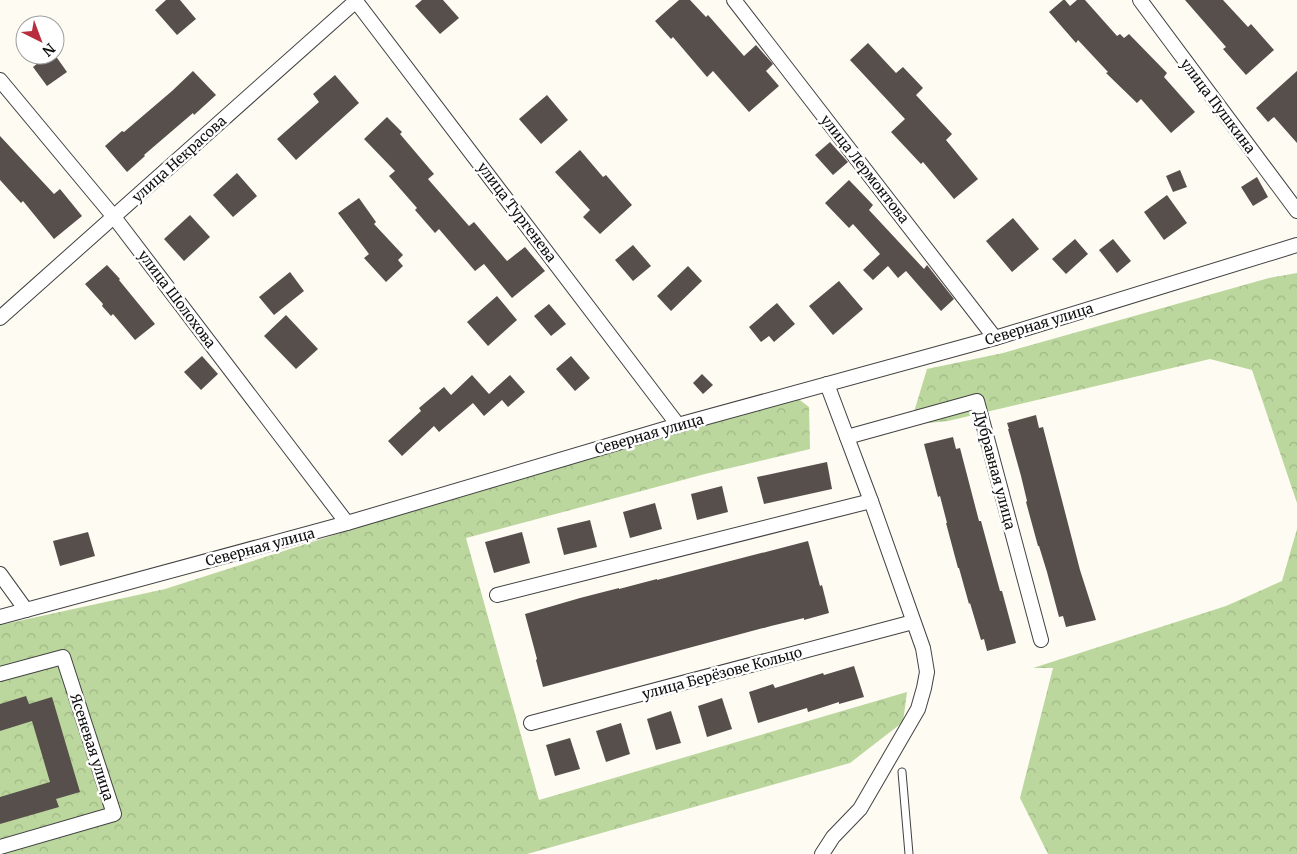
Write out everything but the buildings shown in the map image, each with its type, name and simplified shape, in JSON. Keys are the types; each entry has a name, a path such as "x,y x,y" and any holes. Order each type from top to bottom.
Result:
{"street":[{"name":"улица Некрасова","path":"0,318 356,0"},
{"name":"улица Тургенева","path":"356,0 678,425"},
{"name":"улица Лермонтова","path":"734,0 995,338"},
{"name":"улица Пушкина","path":"1140,0 1297,211"},
{"name":"улица Шолохова","path":"0,80 114,217 347,523"},
{"name":"Северная улица","path":"0,617 347,523 678,425 995,338 1297,245"},
{"path":"822,854 833,837 860,809 918,709 927,672 923,648 827,384"},
{"name":"Дубравная улица","path":"847,437 977,401 1041,640"},
{"path":"497,595 871,502"},
{"path":"0,574 26,610"},
{"name":"улица Берёзове Кольцо","path":"531,723 913,622"},
{"name":"Ясеневая улица","path":"0,674 62,657 114,814 0,847"}],"lane":[{"path":"902,772 909,854"}],"green space":[{"path":"1297,273 1297,503 1252,370 1210,359 948,421 910,425 927,369 1003,353 1269,278"},
{"path":"796,397 809,407 810,449 705,474 466,538 539,800 907,692 903,722 850,763 527,854 0,854 0,625 165,589 678,425"},
{"path":"1297,529 1297,854 1048,854 1020,798 1053,668 1033,668 1226,606 1282,581"}]}
